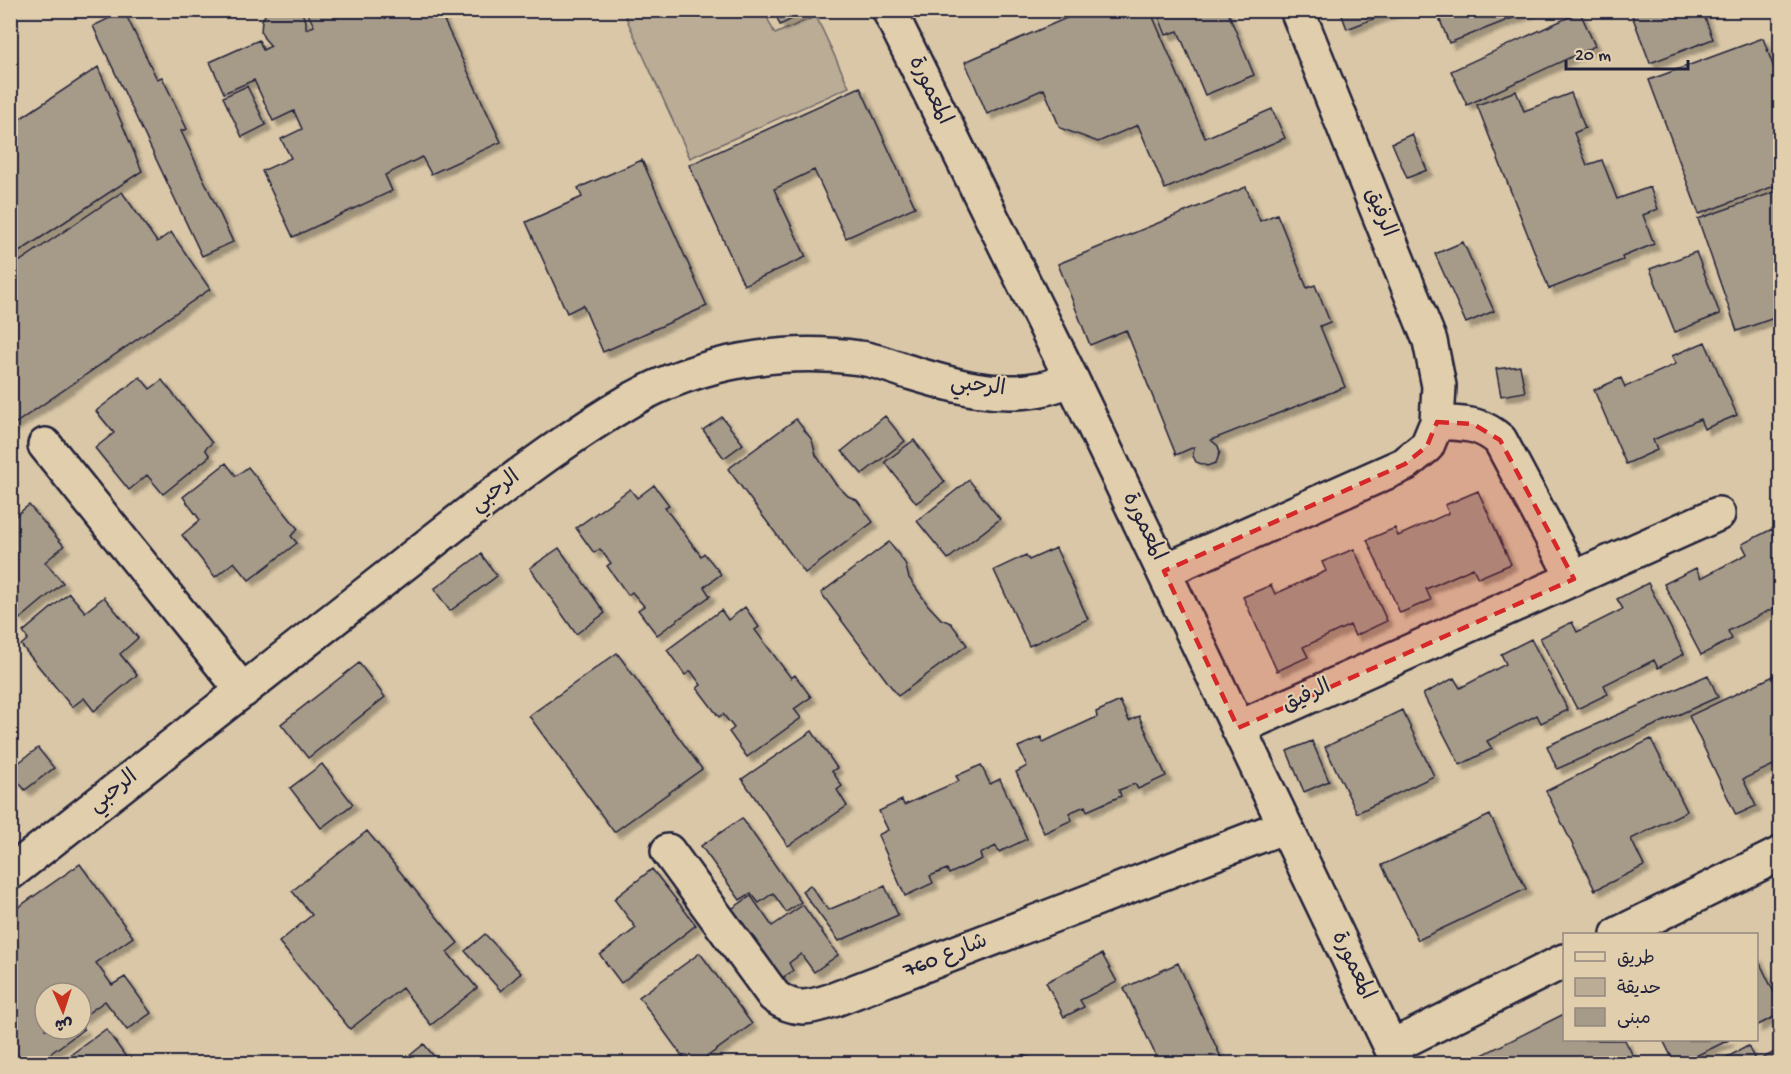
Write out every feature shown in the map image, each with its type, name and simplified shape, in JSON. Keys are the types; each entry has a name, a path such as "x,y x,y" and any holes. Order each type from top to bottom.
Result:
{"street":[{"name":"المعمورة","path":"889,10 1072,380 1395,1055 1563,962"},
{"name":"الرفيق","path":"1164,571 1405,464 1427,446 1437,422 1439,386 1430,341 1297,10"},
{"name":"الرحبي","path":"10,873 525,471 577,434 632,400 670,382 711,368 753,359 807,355 861,358 979,391 1010,392 1042,389 1072,380"},
{"path":"1437,422 1473,424 1489,431 1500,440 1574,579"},
{"path":"45,445 243,691"},
{"name":"الرفيق","path":"1238,728 1718,514"},
{"name":"شارع 760","path":"668,851 774,996 784,1004 799,1008 833,1000 1285,826"},
{"path":"1620,933 1780,854"}],"highlighted area":[{"path":"1437,422 1473,424 1500,440 1574,579 1238,728 1164,571 1405,464 1427,446"}],"green space":[{"path":"623,11 764,11 775,34 816,16 849,87 690,158"}],"building":[{"path":"268,10 300,10 306,21 306,29 314,26 306,10 418,10 420,16 432,10 439,10 501,142 431,174 422,157 385,175 392,191 293,237 262,171 291,158 281,139 302,129 294,111 273,121 254,80 224,93 210,62 259,40 263,50 271,46 261,32 262,20"},
{"path":"774,10 810,10 780,25"},
{"path":"1085,10 1150,10 1205,138 1272,109 1285,138 1165,189 1138,125 1098,142 1060,128 1044,89 987,114 965,62"},
{"path":"1156,10 1227,10 1254,75 1205,95 1178,31 1166,35"},
{"path":"1340,10 1396,10 1347,29"},
{"path":"1436,10 1533,10 1449,43"},
{"path":"1630,10 1710,10 1703,13 1713,39 1650,63"},
{"path":"124,11 157,79 162,77 187,129 181,131 233,242 202,256 93,26"},
{"path":"1580,12 1595,46 1467,105 1451,71"},
{"path":"1763,38 1780,85 1780,184 1699,214 1649,80"},
{"path":"98,67 142,171 10,258 10,114 18,120"},
{"path":"247,86 266,125 242,137 223,97"},
{"path":"860,87 915,207 846,238 814,170 774,189 806,257 744,285 689,165"},
{"path":"1516,91 1524,111 1571,93 1585,128 1574,133 1587,165 1602,160 1617,199 1650,187 1658,209 1643,215 1654,244 1622,257 1623,260 1549,289 1477,105"},
{"path":"1412,134 1427,170 1407,178 1392,143"},
{"path":"642,160 707,306 603,352 583,305 567,313 526,222 582,197 578,188"},
{"path":"1246,187 1260,221 1277,214 1307,288 1315,285 1330,322 1320,326 1345,387 1211,440 1218,446 1220,452 1216,463 1207,466 1196,462 1193,456 1194,447 1176,455 1126,330 1090,345 1058,264"},
{"path":"1780,190 1780,316 1737,331 1698,219"},
{"path":"122,192 157,242 171,232 210,289 10,427 10,268"},
{"path":"1463,242 1494,311 1466,323 1435,254"},
{"path":"1696,252 1720,314 1675,332 1650,269"},
{"path":"1705,342 1737,415 1704,429 1700,419 1653,440 1657,450 1626,464 1594,390 1621,378 1625,387 1676,364 1672,356"},
{"path":"1520,366 1525,392 1501,396 1496,369"},
{"path":"140,377 150,389 162,380 212,443 205,449 210,456 163,494 147,475 129,490 95,448 114,433 96,411"},
{"path":"885,416 905,441 862,474 842,451"},
{"path":"722,417 743,444 724,458 703,430"},
{"path":"796,419 812,440 816,455 834,482 848,496 857,500 873,522 805,573 728,469"},
{"path":"914,440 945,482 916,503 885,462"},
{"path":"226,463 236,476 248,467 298,529 291,536 297,543 249,580 234,562 215,577 182,535 200,520 183,497"},
{"path":"969,480 1000,519 948,559 917,521"},
{"path":"654,485 669,505 665,508 701,556 704,553 721,574 704,587 710,596 657,635 638,610 644,606 632,592 628,595 607,566 611,563 600,549 594,553 576,528 630,489 637,498"},
{"path":"1478,491 1511,564 1478,578 1473,568 1426,589 1431,600 1400,613 1367,540 1395,528 1398,536 1449,513 1445,505"},
{"path":"29,505 64,546 45,562 63,583 20,619 10,607 10,520"},
{"path":"1772,529 1780,546 1780,611 1778,606 1728,631 1732,639 1701,655 1664,584 1696,568 1701,578 1747,554 1742,544"},
{"path":"889,542 905,563 909,578 928,605 941,619 951,623 967,645 898,696 821,593"},
{"path":"559,548 605,613 576,634 530,568"},
{"path":"1056,548 1088,619 1029,646 994,570 1026,555 1029,560"},
{"path":"1354,549 1387,621 1355,636 1350,625 1303,647 1308,657 1277,671 1243,597 1271,585 1275,594 1326,571 1322,562"},
{"path":"481,554 497,576 450,611 434,589"},
{"path":"1648,583 1684,654 1658,668 1654,660 1604,685 1608,694 1577,709 1540,638 1572,622 1577,632 1623,609 1617,599"},
{"path":"69,593 85,612 104,597 138,638 120,654 137,675 94,711 84,698 72,707 21,645 28,639 23,632"},
{"path":"745,607 759,627 755,630 791,678 795,675 811,697 794,709 801,718 747,757 729,732 734,728 723,714 719,717 697,688 701,685 691,671 685,675 667,650 721,610 728,620"},
{"path":"1531,639 1568,710 1541,723 1537,715 1487,741 1492,749 1460,765 1423,694 1454,678 1460,688 1506,664 1501,654"},
{"path":"617,653 702,769 614,832 529,716"},
{"path":"359,663 385,697 308,758 281,724"},
{"path":"1780,673 1780,762 1743,779 1756,806 1736,815 1689,716"},
{"path":"1708,675 1718,697 1557,769 1547,746"},
{"path":"1120,701 1129,721 1139,716 1166,776 1138,789 1135,784 1119,790 1121,796 1087,811 1085,806 1069,813 1072,820 1044,833 1016,772 1027,766 1018,747 1041,737 1043,742 1097,717 1096,712"},
{"path":"1402,710 1434,776 1357,813 1325,747"},
{"path":"812,731 837,768 832,771 842,786 837,790 847,806 788,846 742,779"},
{"path":"1651,739 1687,811 1631,839 1644,866 1595,890 1546,791"},
{"path":"1312,741 1329,781 1304,792 1287,751"},
{"path":"38,748 54,768 25,790 10,769"},
{"path":"322,764 353,804 321,828 290,788"},
{"path":"981,765 990,784 1000,779 1027,839 999,852 996,846 980,854 982,859 949,874 947,869 930,876 933,883 905,896 878,835 888,830 879,811 902,800 904,805 959,781 956,776"},
{"path":"1490,815 1526,889 1418,940 1382,865"},
{"path":"742,818 801,902 786,912 773,893 759,903 751,893 740,900 701,846"},
{"path":"367,831 458,943 447,952 477,988 431,1025 402,988 350,1029 279,942 312,915 292,891"},
{"path":"80,864 133,937 96,963 112,985 125,977 151,1013 127,1030 105,1001 93,1010 93,981 33,981 33,1041 68,1041 36,1064 23,1064 20,1059 10,1064 10,913"},
{"path":"652,869 696,925 621,983 600,955 636,928 614,899"},
{"path":"810,885 828,910 885,886 898,915 839,941 802,891"},
{"path":"751,896 772,926 803,905 838,955 814,972 801,954 789,963 793,971 776,982 727,912"},
{"path":"485,934 521,973 501,991 465,951"},
{"path":"700,953 752,1024 697,1064 688,1064 639,997"},
{"path":"1102,954 1117,982 1080,1000 1084,1007 1064,1017 1046,982"},
{"path":"1758,959 1780,1005 1780,1014 1758,1025"},
{"path":"1178,963 1224,1064 1146,1064 1157,1058 1124,988"},
{"path":"1563,1014 1563,1041 1626,1041 1637,1064 1486,1064 1482,1055"},
{"path":"106,1029 131,1064 58,1064 90,1041 93,1041 93,1038"},
{"path":"1664,1041 1727,1041 1679,1064 1675,1064"},
{"path":"424,1044 440,1064 399,1064"},
{"path":"1748,1046 1756,1062 1780,1049 1780,1064 1714,1064"},
{"path":"1022,1055 1048,1064 1019,1064"}]}
